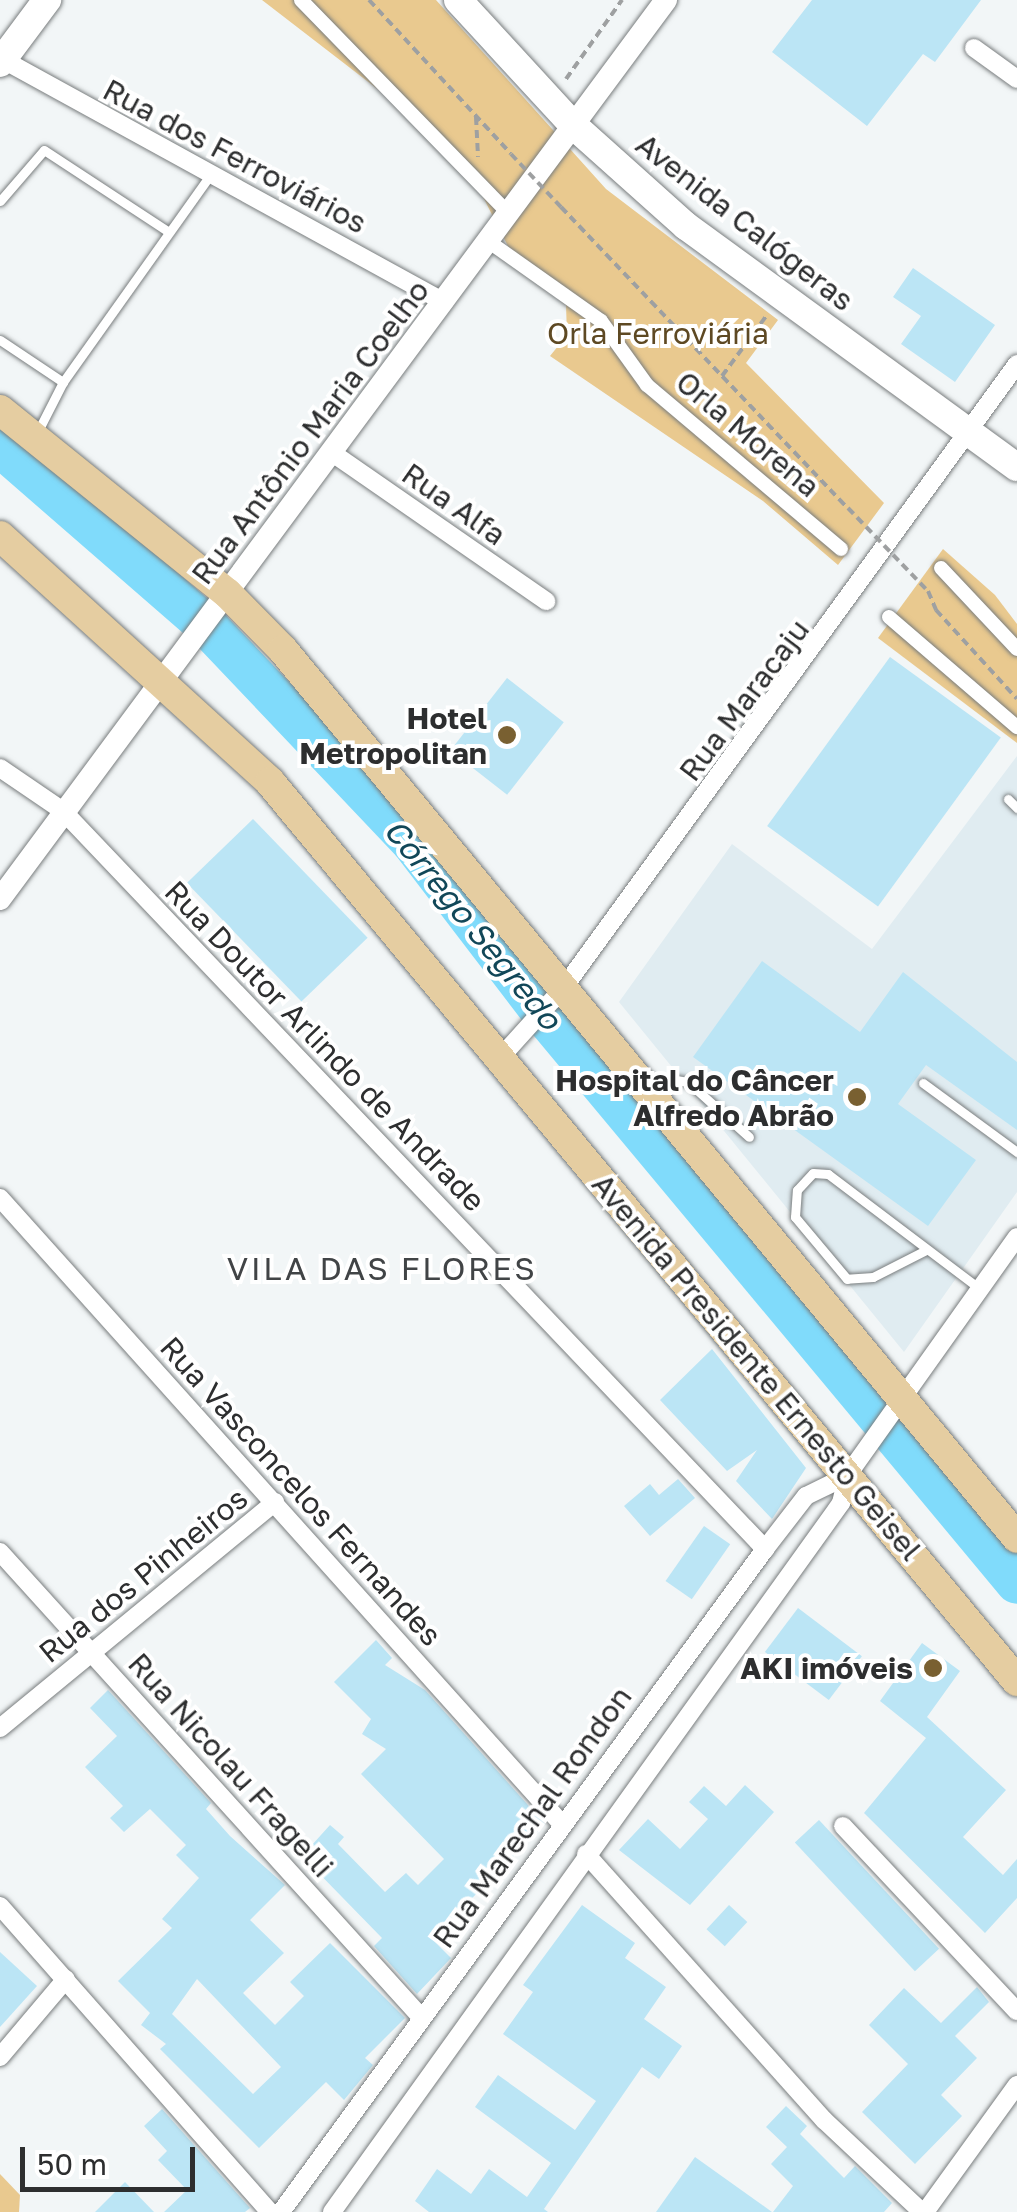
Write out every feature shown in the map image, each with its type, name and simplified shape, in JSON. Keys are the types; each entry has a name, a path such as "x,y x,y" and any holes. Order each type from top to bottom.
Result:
{"main road":[{"path":"1,60 47,0"},
{"name":"Avenida Calógeras","path":"458,0 574,125 686,226 1017,467"},
{"path":"0,410 227,594 334,707 560,994 657,1099 898,1406 1017,1538"},
{"name":"Avenida Presidente Ernesto Geisel","path":"0,536 170,670 270,782 507,1051 1017,1680"}],"street":[{"path":"302,0 479,177 508,214"},
{"name":"Rua Antônio Maria Coelho","path":"0,899 666,0"},
{"path":"974,48 1017,79"},
{"name":"Rua dos Ferroviários","path":"1,60 444,302"},
{"name":"Orla Morena","path":"488,242 601,320 646,385 841,550"},
{"name":"Rua Maracaju","path":"507,1051 560,994 1017,364"},
{"name":"Rua Alfa","path":"331,452 546,601"},
{"path":"941,568 1017,648"},
{"path":"888,617 1017,727"},
{"name":"Rua Doutor Arlindo de Andrade","path":"0,768 64,811 765,1549"},
{"name":"Rua Vasconcelos Fernandes","path":"0,1198 560,1822"},
{"name":"Rua Marechal Rondon","path":"332,2212 841,1504 851,1471 1017,1238"},
{"name":"Rua Marechal Rondon","path":"281,2212 560,1822 765,1549 806,1496 851,1471"},
{"name":"Rua dos Pinheiros","path":"0,1728 275,1502"},
{"name":"Rua Nicolau Fragelli","path":"0,1552 420,2016"},
{"path":"843,1826 1017,2011"},
{"path":"586,1854 824,2120 924,2212 1017,2086"},
{"path":"0,1906 270,2212"},
{"path":"0,2058 66,1979"}],"lane":[{"path":"0,201 44,150 169,232"},
{"path":"34,438 63,382 211,174"},
{"path":"0,340 63,382"},
{"path":"1008,799 1017,808"},
{"path":"657,1099 676,1080 688,1082 748,1137"},
{"path":"923,1083 1017,1152"},
{"path":"926,1250 873,1277 847,1279 795,1218 798,1190 812,1174 828,1174 979,1288"}],"path":[{"path":"368,0 928,592 936,610 1017,699"},
{"path":"553,66 565,80 622,0"},
{"path":"476,116 479,177"},
{"path":"722,376 782,295"}],"shaded area":[{"name":"Hospital do Câncer Alfredo Abrão","path":"1017,756 1017,1192 904,1352 619,1002 732,844 872,949"}],"green space":[{"name":"Orla Ferroviária","path":"262,0 436,0 606,189 778,320 746,363 884,503 838,565 763,501 550,356 567,335 566,305 520,270 476,183 393,101"},
{"path":"943,549 995,595 1017,624 1017,743 878,638"},
{"path":"0,2174 20,2195 19,2212 0,2212"}],"building":[{"path":"812,0 981,0 935,62 923,54 867,126 772,52"},
{"path":"913,268 995,325 955,382 901,344 921,316 893,297"},
{"path":"890,657 1001,738 878,907 767,826"},
{"name":"Hotel Metropolitan","path":"507,678 564,722 507,795 450,750"},
{"path":"253,819 368,938 301,1002 187,883"},
{"path":"762,961 860,1032 903,972 1017,1062 1017,1130 926,1065 898,1104 976,1160 928,1226 693,1057"},
{"path":"712,1349 806,1468 772,1519 736,1481 757,1450 727,1471 660,1400"},
{"path":"678,1479 695,1498 650,1536 624,1506 650,1484 659,1495"},
{"path":"704,1526 730,1544 692,1599 666,1581"},
{"path":"798,1608 862,1656 829,1700 765,1652"},
{"path":"376,1640 392,1658 385,1665 425,1690 545,1824 432,1939 451,1958 417,1994 374,1946 382,1938 302,1856 330,1825 344,1837 338,1844 385,1892 406,1873 418,1885 444,1859 361,1774 386,1749 362,1734 371,1719 334,1682"},
{"path":"922,1643 960,1671 927,1717 1006,1790 963,1837 1003,1875 1017,1859 1017,1898 985,1933 864,1813 926,1738 880,1701"},
{"path":"108,1690 211,1803 206,1809 230,1836 285,1885 250,1920 284,1953 243,1993 275,2025 304,1996 290,1982 330,1943 405,2018 365,2058 373,2065 344,2100 326,2082 259,2148 160,2049 166,2044 141,2025 150,2013 118,1981 172,1928 162,1919 199,1878 176,1855 186,1845 150,1809 124,1832 110,1818 123,1806 85,1767 117,1736 90,1708","holes":["197,1979 281,2067 253,2094 172,2014"]},
{"path":"745,1785 774,1812 690,1905 619,1850 648,1819 680,1849 708,1819 689,1802 704,1786 726,1806"},
{"path":"819,1820 939,1949 915,1971 795,1843"},
{"path":"582,1905 635,1943 625,1958 666,1987 644,2019 682,2046 659,2079 642,2067 544,2209 548,2212 429,2212 415,2201 437,2169 471,2194 489,2169 527,2197 551,2163 475,2107 498,2075 575,2130 596,2101 503,2034 533,1992 523,1985"},
{"path":"729,1905 747,1922 725,1946 706,1929"},
{"path":"0,1952 37,1986 0,2027"},
{"path":"977,1987 989,2002 955,2036 977,2058 941,2095 962,2116 915,2164 862,2112 908,2064 869,2025 904,1988 941,2023"},
{"path":"786,2106 807,2126 800,2134 844,2178 855,2166 892,2203 884,2212 773,2212 793,2186 771,2164 787,2147 766,2127"},
{"path":"162,2109 250,2208 245,2212 164,2212 187,2190 158,2160 167,2151 144,2126"},
{"path":"695,2157 772,2212 656,2212"},
{"path":"125,2182 154,2212 95,2212"}],"waterway":[{"name":"Córrego Segredo","path":"0,446 208,627 412,842 549,1021 1017,1583"}],"place":[{"name":"Hotel Metropolitan","path":"507,735"},
{"name":"Hospital do Câncer Alfredo Abrão","path":"857,1097"},
{"name":"AKI imóveis","path":"933,1668"}],"district":[{"name":"VILA DAS FLORES","path":"382,1268"}]}
